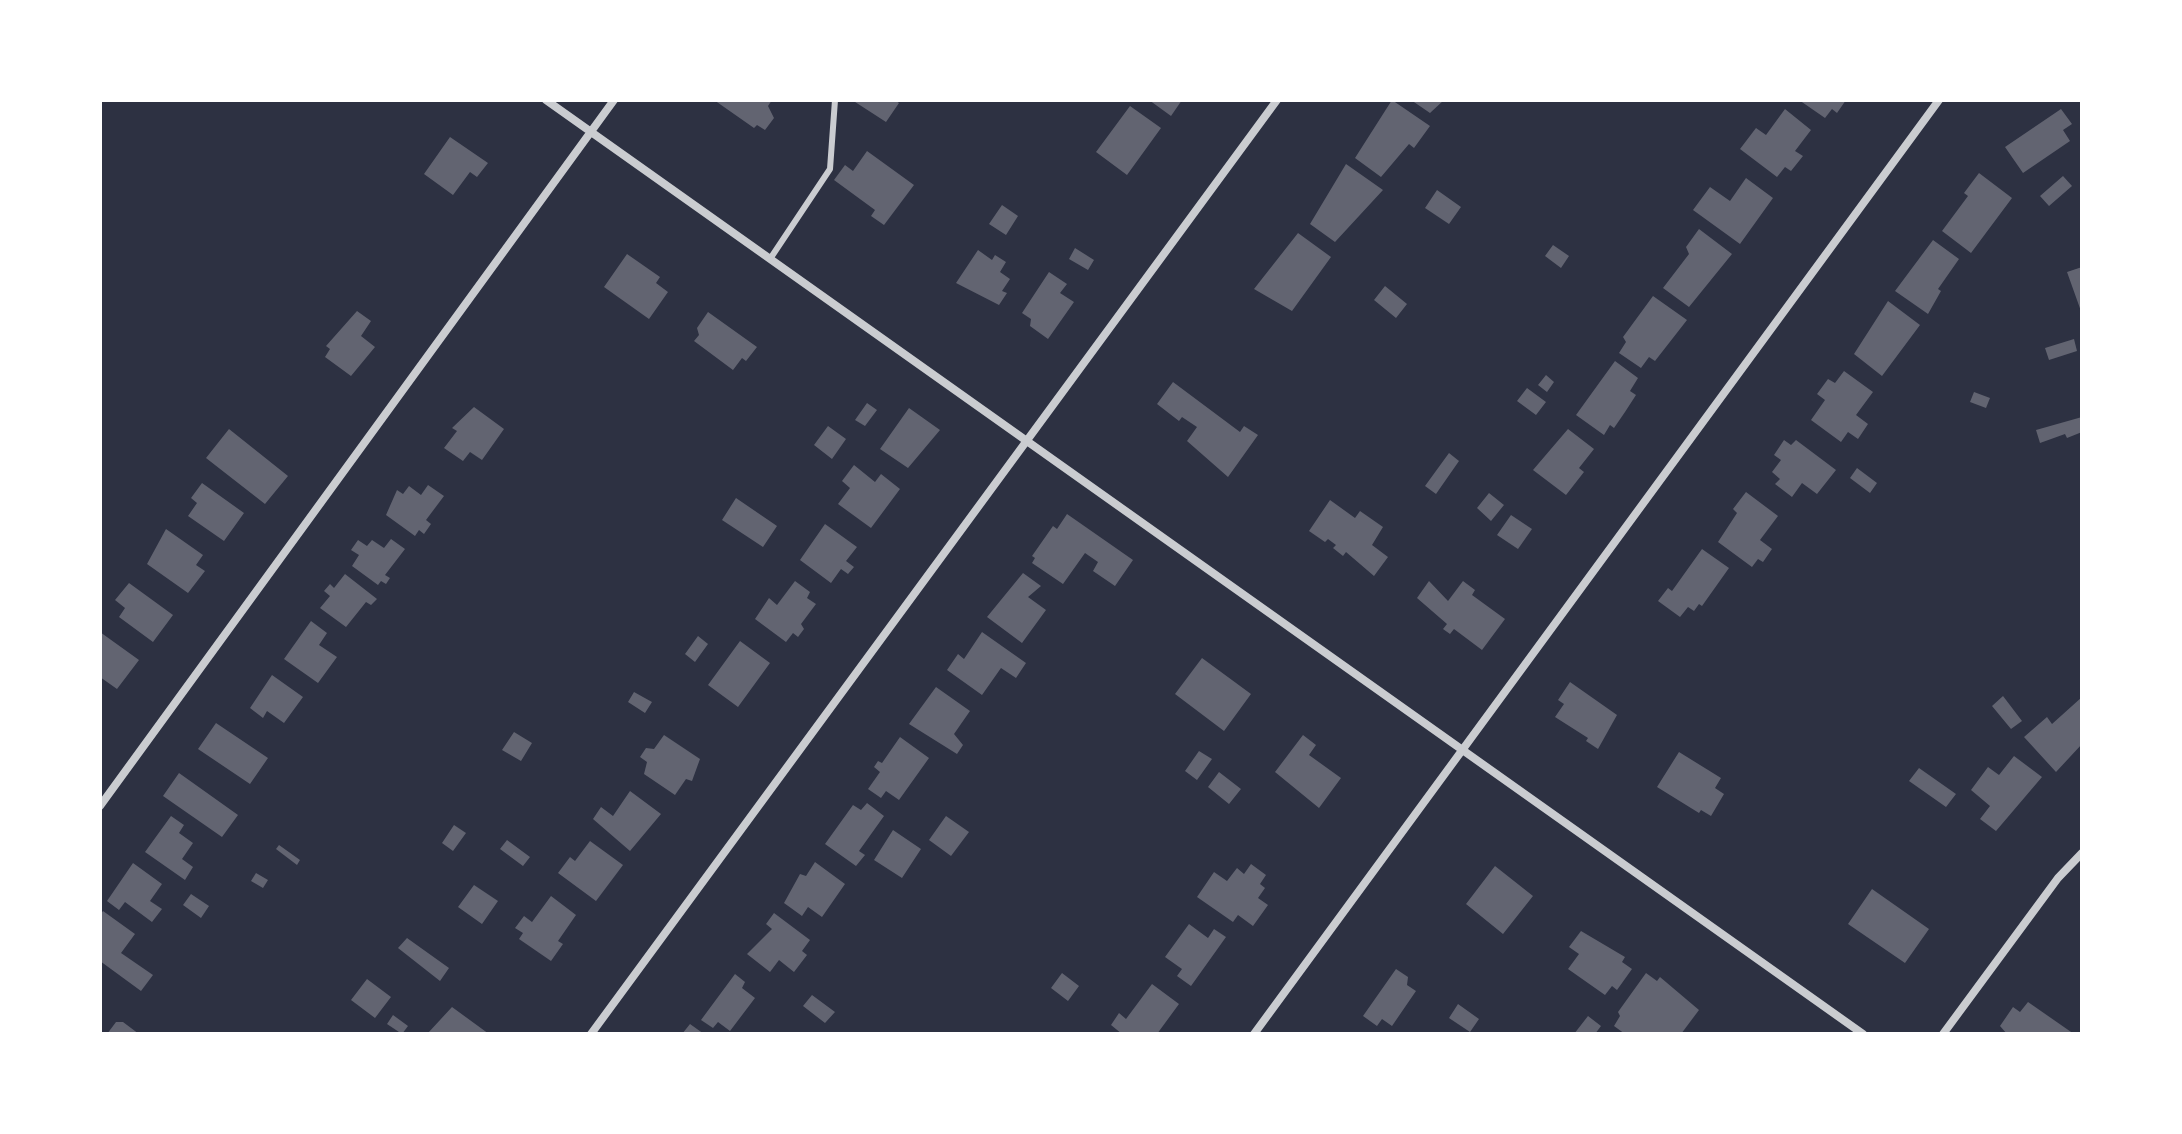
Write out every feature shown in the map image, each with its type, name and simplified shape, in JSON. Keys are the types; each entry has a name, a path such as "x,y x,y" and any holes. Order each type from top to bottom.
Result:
{"street":[{"path":"546,100 1863,1034"},
{"path":"100,806 614,100"},
{"path":"591,1034 1277,100"},
{"path":"1254,1034 1939,100"},
{"path":"1943,1034 2058,878 2082,853"}],"lane":[{"path":"770,259 830,169 835,100"}],"building":[{"path":"714,100 772,100 768,106 774,118 765,130 757,125 754,128"},
{"path":"852,100 895,100 899,103 886,122"},
{"path":"1149,100 1182,100 1171,116"},
{"path":"1392,100 1430,126 1414,148 1409,144 1381,177 1355,158"},
{"path":"1411,100 1444,100 1430,113"},
{"path":"1799,100 1846,100 1837,113 1832,109 1825,118"},
{"path":"1130,106 1161,128 1127,175 1096,152"},
{"path":"1785,109 1811,130 1795,151 1803,156 1791,171 1785,167 1777,177 1740,149 1756,128 1766,135"},
{"path":"2061,109 2072,124 2063,130 2070,141 2023,173 2005,147"},
{"path":"450,137 488,163 477,177 470,172 453,195 424,174"},
{"path":"867,151 914,185 884,225 871,216 875,210 834,180 845,165 853,171"},
{"path":"1346,164 1383,190 1335,242 1310,224"},
{"path":"1979,173 2012,198 1971,253 1942,231 1968,196 1964,193"},
{"path":"2063,176 2072,186 2049,206 2040,196"},
{"path":"1746,178 1773,198 1740,244 1693,210 1710,187 1730,201"},
{"path":"1437,190 1461,207 1449,224 1425,208"},
{"path":"1002,205 1018,216 1006,235 989,224"},
{"path":"1699,229 1732,254 1689,307 1663,288 1689,254 1686,247"},
{"path":"1298,233 1331,257 1292,311 1254,289"},
{"path":"1933,240 1959,259 1938,289 1941,291 1928,314 1895,291"},
{"path":"1553,245 1569,256 1561,268 1545,256"},
{"path":"1075,248 1094,260 1088,270 1069,259"},
{"path":"978,250 992,260 995,255 1006,262 1000,272 1010,279 1002,291 1007,293 999,305 956,283"},
{"path":"627,254 660,277 656,283 668,292 649,319 604,287"},
{"path":"2082,267 2082,314 2067,272"},
{"path":"1049,272 1067,284 1060,293 1074,302 1048,339 1030,326 1031,319 1022,313"},
{"path":"1385,286 1407,304 1396,318 1374,300"},
{"path":"1653,296 1687,320 1655,361 1649,357 1641,368 1619,353 1626,342 1623,337"},
{"path":"1888,301 1920,325 1882,376 1854,354"},
{"path":"357,311 371,321 361,336 375,347 351,376 325,357 330,349 326,346"},
{"path":"708,312 757,347 746,361 742,358 733,370 694,341 699,335 697,328"},
{"path":"2074,339 2077,351 2049,360 2045,348"},
{"path":"1615,361 1638,378 1630,391 1636,395 1614,428 1610,425 1604,435 1576,415"},
{"path":"1844,371 1873,392 1856,415 1868,424 1858,439 1848,432 1841,442 1811,420 1825,400 1817,394 1828,379 1835,383"},
{"path":"1546,375 1554,382 1547,392 1538,385"},
{"path":"1173,382 1240,432 1244,426 1258,435 1228,477 1187,441 1197,427 1182,417 1179,421 1157,404"},
{"path":"1527,388 1546,402 1536,415 1517,401"},
{"path":"1974,392 1990,398 1986,408 1970,402"},
{"path":"867,403 877,410 865,426 855,420"},
{"path":"474,407 504,429 482,460 470,452 463,461 444,448 457,431 452,428"},
{"path":"909,408 940,430 908,468 880,449"},
{"path":"2082,417 2082,432 2040,443 2036,430"},
{"path":"828,426 846,439 832,459 814,445"},
{"path":"229,429 288,476 265,504 206,458"},
{"path":"1568,429 1594,449 1579,468 1584,472 1566,495 1533,470"},
{"path":"1784,440 1791,445 1796,440 1836,470 1817,494 1802,483 1792,497 1775,484 1780,479 1772,472 1781,460 1774,455"},
{"path":"1449,453 1459,461 1436,494 1425,486"},
{"path":"854,465 875,482 881,474 900,489 871,528 838,504 850,488 842,481"},
{"path":"1857,468 1877,483 1870,493 1850,478"},
{"path":"202,483 244,513 224,541 188,516 197,503 191,498"},
{"path":"428,485 444,496 426,520 431,524 424,534 419,530 415,536 386,515 397,490 403,494 409,486 421,495"},
{"path":"1746,492 1778,516 1760,540 1772,549 1763,562 1758,559 1752,567 1718,542 1737,513 1733,509"},
{"path":"1489,493 1504,505 1491,521 1477,508"},
{"path":"736,498 777,526 763,547 722,520"},
{"path":"1330,500 1355,518 1360,511 1383,527 1372,545 1388,557 1374,576 1346,552 1343,556 1333,548 1336,545 1328,539 1325,542 1309,531"},
{"path":"1067,514 1133,560 1115,586 1093,571 1098,562 1085,553 1063,584 1032,563 1035,558 1032,556 1053,526 1057,529"},
{"path":"1511,515 1532,529 1518,549 1497,535"},
{"path":"825,524 857,547 846,561 854,567 848,574 841,569 831,583 800,560"},
{"path":"166,529 203,555 196,565 205,571 188,593 147,564"},
{"path":"391,539 405,549 385,575 390,578 386,584 381,581 378,585 352,566 359,555 351,550 358,540 367,546 372,540 384,548"},
{"path":"1702,549 1729,568 1702,606 1699,604 1694,611 1688,607 1680,617 1658,601 1668,588 1672,591"},
{"path":"1023,573 1041,586 1028,597 1046,610 1022,643 987,617"},
{"path":"345,574 377,599 371,605 366,602 346,627 320,608 330,596 324,591 330,584 334,588"},
{"path":"795,581 810,592 807,598 816,604 801,624 804,629 798,637 793,633 786,642 755,619 769,598 777,605"},
{"path":"1429,581 1448,601 1463,581 1475,590 1472,595 1505,619 1482,650 1454,629 1450,634 1443,629 1447,624 1417,598"},
{"path":"129,583 173,615 153,642 119,617 125,608 115,600"},
{"path":"311,621 327,633 319,645 337,657 318,683 284,659"},
{"path":"100,632 139,660 117,689 100,677"},
{"path":"982,632 1026,663 1016,678 1001,668 982,695 947,670 958,654 964,659"},
{"path":"698,636 708,644 695,662 685,654"},
{"path":"740,641 770,663 738,707 708,685"},
{"path":"1202,658 1251,694 1224,731 1175,694"},
{"path":"272,675 303,697 284,723 267,711 263,718 250,708"},
{"path":"1570,682 1617,715 1598,749 1586,741 1588,738 1555,717 1564,704 1558,700"},
{"path":"936,687 970,711 954,734 963,745 957,754 909,724"},
{"path":"634,692 652,702 645,713 628,702"},
{"path":"2003,696 2022,721 2011,729 1992,706"},
{"path":"2082,697 2082,744 2056,772 2024,737 2047,717 2052,724"},
{"path":"216,723 268,758 250,784 198,749"},
{"path":"514,732 532,743 521,761 502,750"},
{"path":"664,735 700,759 692,781 686,779 675,795 644,774 647,762 640,757 646,748 654,749"},
{"path":"1303,735 1316,745 1309,755 1341,778 1319,808 1275,772"},
{"path":"900,737 929,758 899,800 886,791 881,798 868,789 880,772 874,767 878,761 882,763"},
{"path":"1199,751 1212,759 1197,780 1185,771"},
{"path":"1679,752 1721,778 1715,788 1724,794 1711,816 1701,810 1699,813 1657,787"},
{"path":"2014,756 2042,777 1996,831 1980,819 1990,806 1971,790 1988,767 1999,775"},
{"path":"1919,768 1956,794 1946,807 1909,781"},
{"path":"1219,772 1241,789 1229,804 1208,787"},
{"path":"179,773 238,815 222,837 163,796"},
{"path":"630,791 661,814 630,851 593,819 601,807 613,816"},
{"path":"867,803 884,816 859,851 865,855 856,866 825,844 853,805 861,810"},
{"path":"171,816 184,825 179,833 193,843 182,859 193,867 185,880 145,852"},
{"path":"946,816 969,832 951,856 929,840"},
{"path":"454,825 466,833 453,851 442,843"},
{"path":"893,830 921,849 902,878 874,860"},
{"path":"507,840 530,857 523,866 500,849"},
{"path":"590,841 623,865 596,901 558,873 570,857 575,861"},
{"path":"279,845 300,860 297,865 276,849"},
{"path":"815,862 845,884 822,917 808,907 802,916 784,903 800,874 806,876"},
{"path":"133,863 162,884 150,901 162,909 152,922 125,902 119,910 107,901"},
{"path":"1251,864 1266,875 1260,884 1265,888 1258,898 1268,905 1253,926 1238,915 1233,922 1197,897 1214,872 1227,881 1237,868 1244,874"},
{"path":"1495,866 1533,896 1503,934 1466,904"},
{"path":"256,873 268,880 263,888 251,881"},
{"path":"474,885 498,901 482,924 458,907"},
{"path":"1872,889 1929,929 1905,963 1848,924"},
{"path":"191,894 209,906 201,918 183,905"},
{"path":"551,896 576,915 558,941 563,944 551,961 519,939 523,933 515,928 524,916 532,922"},
{"path":"103,911 135,934 121,953 153,975 141,991 100,961 100,915"},
{"path":"774,913 810,940 802,951 807,955 794,972 779,960 770,972 747,954 772,929 766,924"},
{"path":"1189,924 1208,938 1214,929 1226,937 1191,986 1177,976 1182,969 1165,957"},
{"path":"1581,931 1625,957 1622,962 1632,969 1617,990 1612,986 1605,995 1568,969 1579,954 1569,947"},
{"path":"407,938 449,968 440,981 398,948"},
{"path":"1396,969 1408,977 1407,985 1416,991 1392,1026 1382,1019 1377,1026 1363,1016"},
{"path":"1062,973 1079,986 1068,1001 1051,988"},
{"path":"1646,973 1657,981 1660,977 1699,1010 1681,1034 1625,1034 1614,1026 1620,1016 1618,1012"},
{"path":"735,974 745,982 742,988 755,998 730,1031 718,1022 713,1028 701,1020"},
{"path":"367,979 391,997 375,1018 351,1000"},
{"path":"1152,984 1179,1004 1157,1034 1122,1034 1111,1025 1119,1013 1126,1019"},
{"path":"812,995 835,1012 825,1023 803,1006"},
{"path":"2028,1002 2074,1034 2007,1034 2000,1026 2013,1007 2020,1012"},
{"path":"1458,1004 1479,1019 1470,1032 1449,1018"},
{"path":"452,1007 489,1034 428,1033"},
{"path":"393,1015 408,1026 402,1034 387,1024"},
{"path":"1588,1016 1601,1026 1595,1034 1574,1034"},
{"path":"116,1022 123,1022 139,1034 107,1034"},
{"path":"690,1024 704,1034 682,1034"}]}
